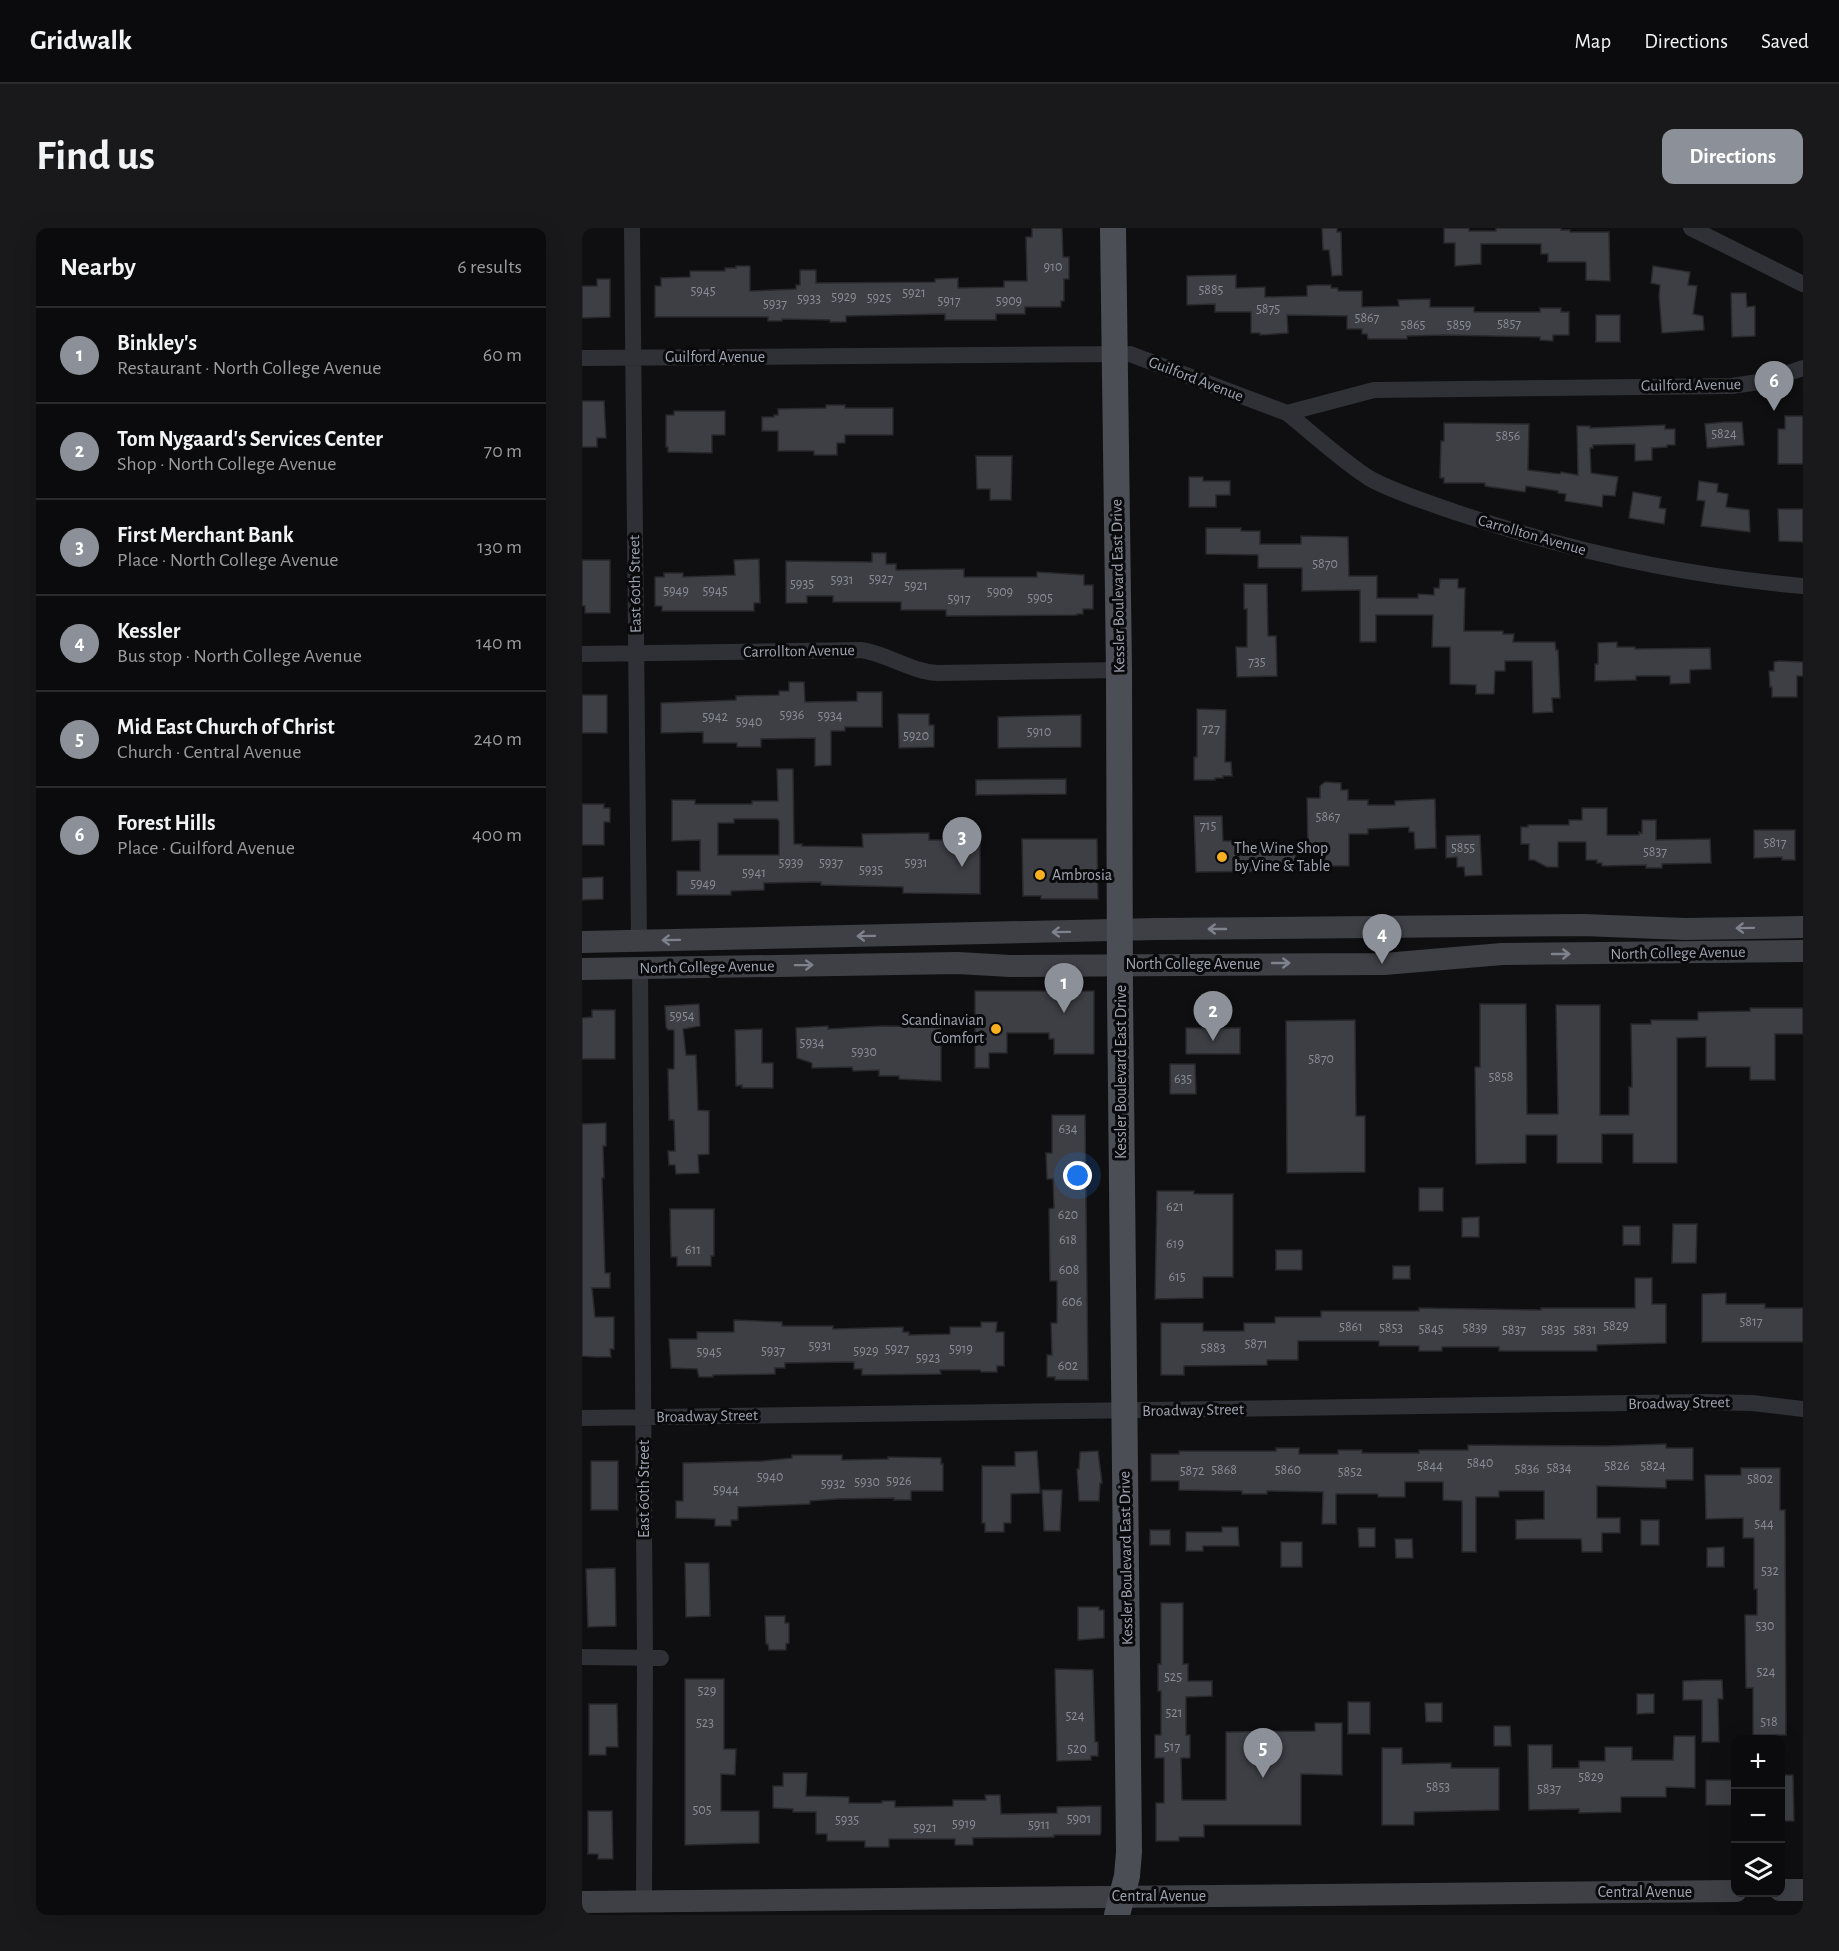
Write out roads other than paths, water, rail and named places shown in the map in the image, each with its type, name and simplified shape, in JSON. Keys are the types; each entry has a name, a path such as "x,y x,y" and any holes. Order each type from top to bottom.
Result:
{"main road":[{"name":"Kessler Boulevard East Drive","path":"1113,228 1129,1852 1120,1906"},
{"name":"North College Avenue","path":"582,942 1119,931 1583,925 1685,929 1803,927"},
{"name":"North College Avenue","path":"582,969 958,963 1010,966 1384,964 1502,954 1803,951"},
{"path":"1785,1890 1803,1890"},
{"name":"Central Avenue","path":"582,1902 1120,1906 1731,1891"}],"street":[{"name":"East 60th Street","path":"632,228 639,941"},
{"path":"1691,228 1803,284"},
{"name":"Guilford Avenue","path":"582,358 1130,354 1287,414 1374,390 1732,386 1765,381 1803,368"},
{"name":"Carrollton Avenue","path":"1287,414 1370,478 1490,524 1573,548 1656,566 1803,586"},
{"name":"Carrollton Avenue","path":"582,654 861,650 888,657 910,668 937,673 1119,670"},
{"name":"East 60th Street","path":"640,968 644,1417 653,1658 644,1901"},
{"name":"Broadway Street","path":"582,1418 1703,1402 1752,1403 1803,1409"},
{"path":"582,1657 653,1658"}],"place":[{"name":"Forest Hills","path":"1774,411"},
{"name":"The Wine Shop by Vine & Table","path":"1222,857"},
{"name":"First Merchant Bank","path":"962,867"},
{"name":"Ambrosia","path":"1040,875"},
{"name":"Kessler","path":"1382,964"},
{"name":"Binkley's","path":"1064,1013"},
{"name":"Scandinavian Comfort","path":"996,1029"},
{"name":"Tom Nygaard's Services Center","path":"1213,1041"},
{"name":"Mid East Church of Christ","path":"1263,1778"}]}
